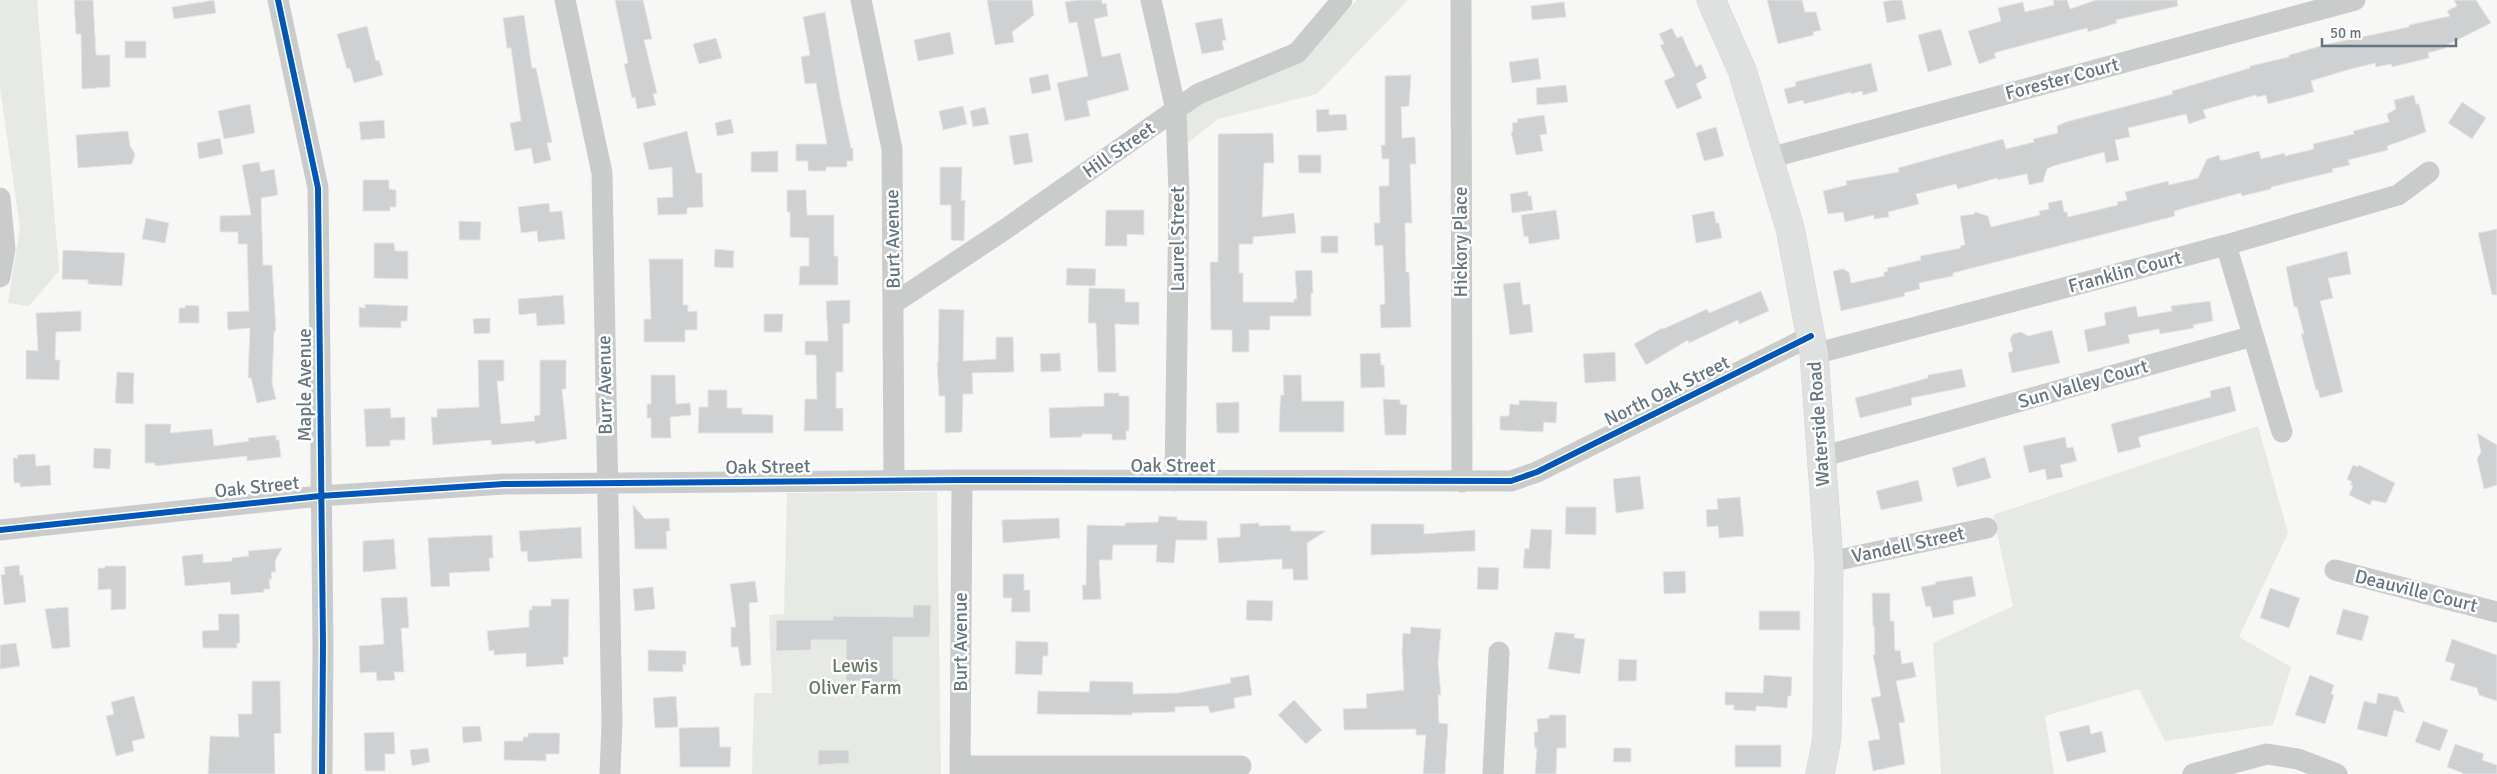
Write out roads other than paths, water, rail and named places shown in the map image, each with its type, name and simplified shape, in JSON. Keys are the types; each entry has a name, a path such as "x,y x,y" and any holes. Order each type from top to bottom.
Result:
{"main road":[{"name":"Waterside Road","path":"1711,0 1742,70 1790,228 1812,345 1829,562 1827,738 1820,774"}],"street":[{"name":"Maple Avenue","path":"278,0 318,188 323,645 322,774"},
{"name":"Burr Avenue","path":"566,0 602,173 612,723 610,774"},
{"name":"Burt Avenue","path":"860,0 892,149 894,480"},
{"name":"Laurel Street","path":"1152,0 1176,110 1179,194 1176,480"},
{"name":"Hill Street","path":"894,303 1007,228 1198,94 1297,53 1342,0"},
{"name":"Forester Court","path":"1769,158 2355,0"},
{"name":"Hickory Place","path":"1461,1 1462,482"},
{"name":"Franklin Court","path":"1812,345 2226,246 2398,195 2429,172"},
{"path":"0,198 5,249 0,277"},
{"path":"2226,246 2282,432"},
{"name":"Sun Valley Court","path":"1821,457 2253,336"},
{"name":"North Oak Street","path":"1537,472 1812,345"},
{"name":"Oak Street","path":"0,530 320,496 504,484 894,480 1462,482 1511,481 1537,472"},
{"name":"Burt Avenue","path":"960,770 962,480"},
{"name":"Vandell Street","path":"1829,562 1987,528"},
{"name":"Deauville Court","path":"2336,570 2497,612"},
{"path":"1493,774 1499,652"},
{"path":"2192,774 2267,754 2298,759 2337,774"},
{"path":"960,770 1241,766"}],"park label":[{"name":"Lewis Oliver Farm","path":"855,677"}]}
